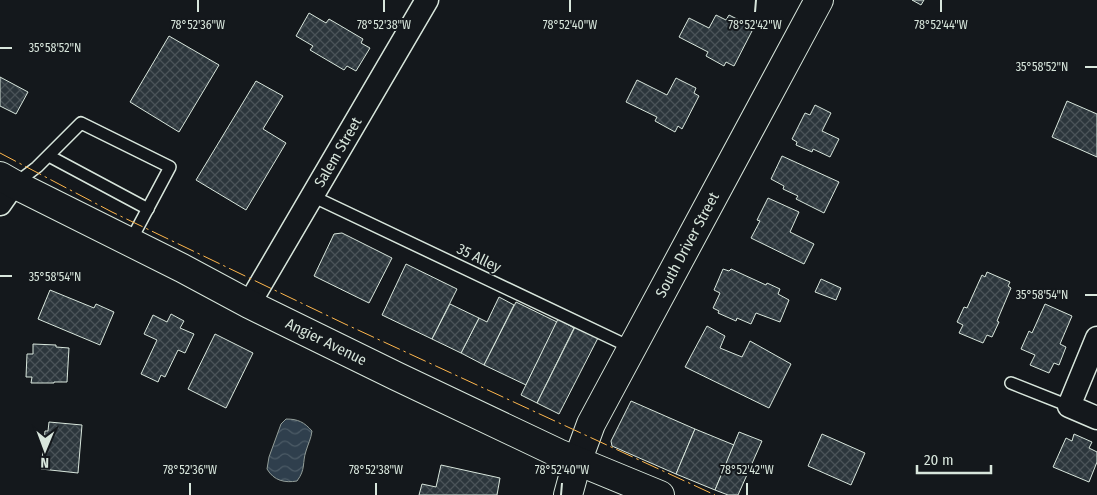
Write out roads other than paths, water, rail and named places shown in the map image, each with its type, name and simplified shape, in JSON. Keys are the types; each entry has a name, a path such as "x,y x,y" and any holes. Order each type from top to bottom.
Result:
{"main road":[{"name":"South Driver Street","path":"568,495 577,462 591,424 819,0"},
{"name":"Angier Avenue","path":"5,188 130,242 249,304 577,462 660,495"}],"street":[{"name":"Salem Street","path":"249,304 427,0"},
{"path":"1097,338 1069,406 1097,418"}],"lane":[{"path":"5,188 37,167 81,123 170,167 130,242"},
{"path":"49,156 148,208"},
{"name":"35 Alley","path":"312,196 632,348"},
{"path":"1011,383 1069,406"}],"water":[{"path":"286,419 300,422 312,431 300,477 297,481 288,482 276,479 267,469 269,457 281,424"}]}
